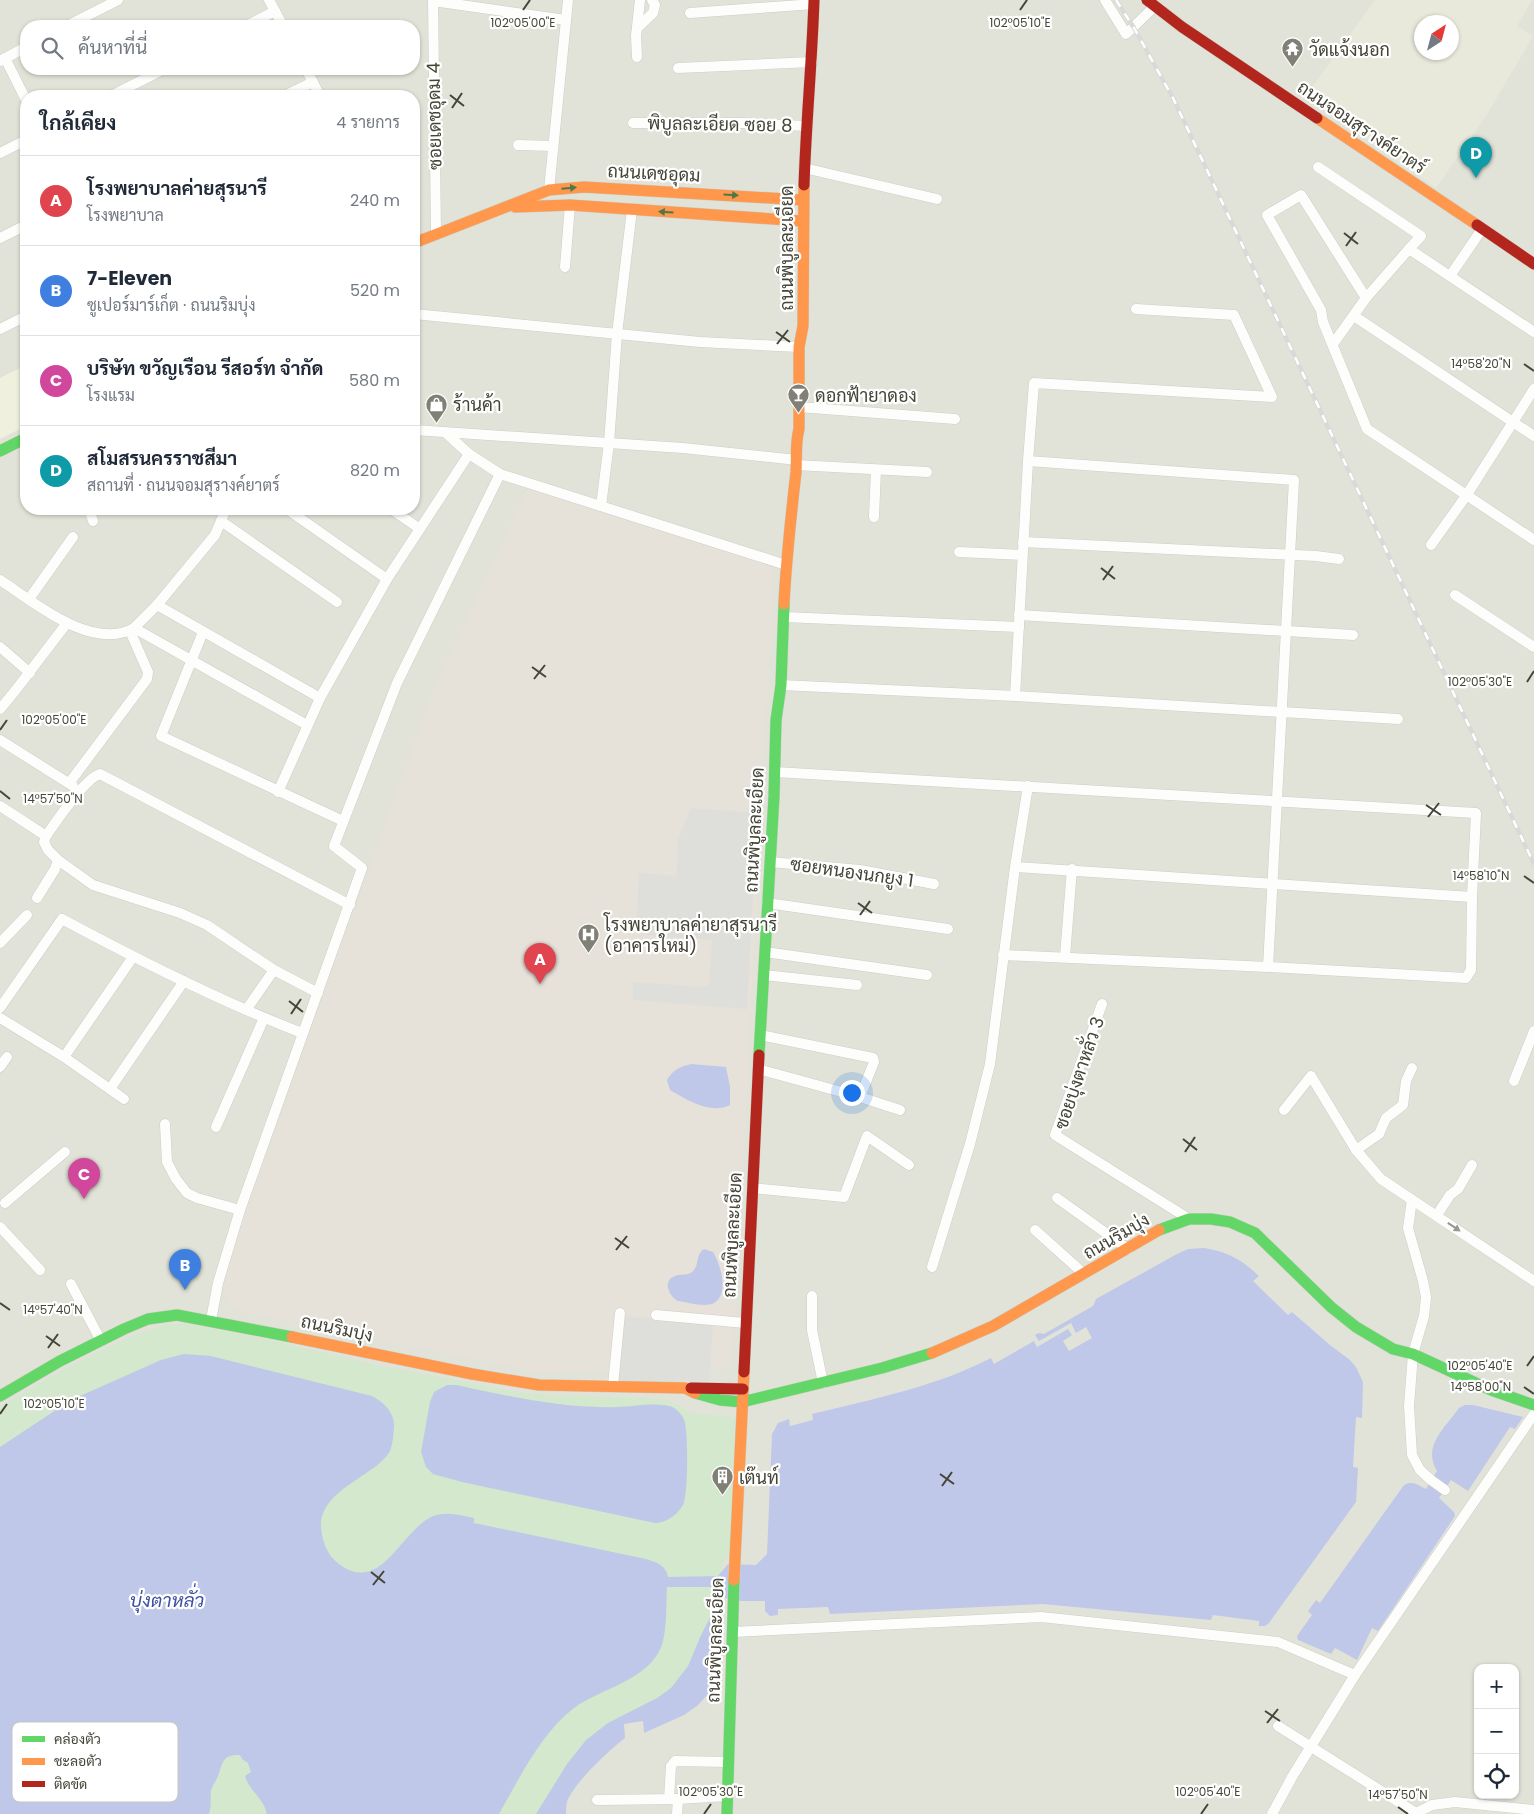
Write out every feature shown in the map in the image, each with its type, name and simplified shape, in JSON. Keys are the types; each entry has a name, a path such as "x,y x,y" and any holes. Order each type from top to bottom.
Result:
{"main road":[{"name":"ถนนพิบูลละเอียด","path":"727,1814 735,1558 758,1069 775,772 776,720 781,685 786,565 797,463 799,347 803,326 802,200 812,62 814,2"},
{"name":"ถนนจอมสุรางค์ยาตร์","path":"1151,4 1190,33 1534,264"},
{"name":"ถนนเดชอุดม","path":"420,240 436,232 548,190 584,186 802,200"},
{"path":"632,210 634,189"},
{"name":"ถนนเดชอุดม","path":"506,207 570,205 802,221"},
{"path":"0,451 20,441"},
{"name":"ถนนริมบุ่ง","path":"685,1388 713,1400 742,1402 882,1368 932,1353 993,1326 1128,1250 1161,1229 1188,1219 1211,1219 1230,1222 1255,1233 1331,1307 1356,1327 1393,1349 1413,1354 1490,1390 1534,1405"},
{"name":"ถนนริมบุ่ง","path":"1,1393 124,1329 158,1317 178,1316 211,1320 472,1374 539,1385 743,1389"}],"street":[{"path":"79,20 118,0"},
{"path":"269,0 279,20"},
{"path":"433,0 566,20"},
{"name":"ซอยเดชอุดม 4","path":"433,0 436,232"},
{"path":"548,190 568,0"},
{"path":"637,57 637,28 640,0"},
{"path":"637,28 653,13 655,5 652,0"},
{"path":"1105,0 1126,34 1151,4"},
{"path":"690,13 814,2"},
{"path":"257,20 274,11"},
{"path":"20,50 3,60 20,90"},
{"path":"678,68 812,62"},
{"path":"123,90 152,75"},
{"path":"309,75 317,90"},
{"path":"296,90 313,82"},
{"name":"พิบูลละเอียด ซอย 8","path":"633,124 742,123 806,126"},
{"path":"0,153 20,143"},
{"path":"518,144 553,146"},
{"path":"1318,167 1421,236 1366,298 1333,344"},
{"path":"804,168 937,199"},
{"path":"1366,298 1301,196 1267,216 1321,310 1322,322 1333,344 1367,429 1534,540"},
{"path":"565,267 570,205"},
{"path":"601,506 609,443 617,334 632,210"},
{"path":"0,238 20,228"},
{"path":"1450,276 1482,229"},
{"path":"1409,249 1534,332"},
{"path":"1015,696 1022,555 1034,382 1272,397 1234,315 1136,309"},
{"path":"420,315 700,342 799,347"},
{"path":"1354,316 1534,436"},
{"path":"0,329 20,319"},
{"path":"1432,545 1466,496 1534,389"},
{"path":"799,407 955,419"},
{"path":"420,430 683,448 797,463 876,470 927,472"},
{"path":"446,432 469,454 500,474 786,565"},
{"path":"278,792 320,698 388,579 469,454"},
{"path":"1028,461 1294,480 1268,967"},
{"path":"874,517 876,470"},
{"path":"211,1320 218,1283 240,1210 362,868 334,846 397,683 500,474"},
{"path":"92,515 94,520"},
{"path":"0,580 67,623 96,634 114,635 132,629 157,604 215,536 224,515"},
{"path":"295,515 388,579"},
{"path":"400,515 420,529"},
{"path":"221,521 337,602"},
{"path":"29,599 73,537"},
{"path":"1023,542 1316,556 1338,559"},
{"path":"959,552 1022,555"},
{"path":"1455,595 1534,647"},
{"path":"157,604 320,698"},
{"path":"1019,615 1353,635"},
{"path":"784,617 1019,627"},
{"path":"1,706 30,672 67,623"},
{"path":"132,629 307,725"},
{"path":"70,782 147,679 148,672 132,629"},
{"path":"203,632 161,736 343,821"},
{"path":"0,647 30,672"},
{"path":"781,685 1015,696 1398,719"},
{"path":"0,740 70,782 80,791"},
{"path":"775,772 1476,813 1472,897 1472,970 1466,978 1065,956 1003,955"},
{"path":"318,993 274,970 207,925 180,913 93,886 58,860 48,850 44,842 46,836 80,791 95,775 100,774 350,905"},
{"path":"932,1267 970,1144 990,1064 1015,867 1028,786"},
{"path":"0,806 46,836"},
{"path":"37,898 55,869 58,860"},
{"name":"ซอยหนองนกยูง 1","path":"770,862 860,870 934,884"},
{"path":"1015,867 1072,869 1472,897"},
{"path":"1065,956 1072,869"},
{"path":"767,903 948,929"},
{"path":"0,943 27,915"},
{"path":"0,1008 62,919 133,957 246,1010 302,1033"},
{"path":"765,952 927,974"},
{"path":"64,1056 133,957"},
{"path":"246,1010 274,970"},
{"path":"764,975 857,985"},
{"path":"110,1088 184,981"},
{"name":"ซอยบุ่งตาหลั่ว 3","path":"1102,1004 1055,1134 1188,1219"},
{"path":"0,1018 64,1056 124,1099"},
{"path":"216,1127 264,1018"},
{"path":"1514,1082 1534,1031"},
{"path":"760,1035 873,1058 874,1062 860,1097"},
{"path":"0,1067 7,1057"},
{"path":"1356,1150 1379,1134 1386,1118 1403,1105 1406,1081 1412,1068"},
{"path":"758,1069 900,1110"},
{"path":"1284,1110 1312,1076 1356,1150 1382,1179 1534,1280"},
{"path":"165,1124 168,1162 176,1179 186,1193 240,1210"},
{"path":"752,1188 844,1197 867,1136 909,1165"},
{"path":"3,1205 65,1152"},
{"path":"1437,1215 1450,1195 1458,1188 1472,1165"},
{"path":"1057,1198 1128,1250"},
{"path":"1412,1200 1408,1228 1426,1297 1424,1316 1413,1354 1409,1406 1412,1455 1420,1470 1446,1490"},
{"path":"0,1227 40,1270"},
{"path":"1035,1230 1084,1274"},
{"path":"72,1284 101,1341"},
{"path":"812,1296 812,1330 823,1383"},
{"path":"613,1386 620,1313"},
{"path":"656,1315 746,1324"},
{"path":"1272,1814 1292,1777 1355,1675 1534,1414"},
{"path":"733,1632 1041,1617 1278,1642 1355,1675"},
{"path":"1278,1726 1415,1813 1432,1805 1455,1802 1534,1810"},
{"path":"677,1814 673,1799 672,1766 675,1761 729,1762"},
{"path":"597,1800 727,1796"}],"shaded area":[{"path":"0,0 1534,0 1534,1814 0,1814"},
{"path":"1375,0 1532,0 1517,26 1533,36 1486,116 1436,188 1305,97"},
{"path":"20,368 20,429 0,439 0,378"},
{"path":"528,488 774,564 733,1363 723,1369 536,1372 234,1310 228,1305 225,1293 224,1275 432,693"},
{"path":"691,808 757,813 747,1009 633,1000 633,982 702,987 709,984 712,940 636,934 639,873 676,876 678,840"},
{"path":"623,1316 713,1324 709,1381 617,1382"}],"green space":[{"path":"166,1324 188,1324 278,1342 376,1365 518,1392 549,1395 664,1399 680,1406 689,1413 735,1417 731,1553 723,1562 716,1605 692,1666 659,1703 615,1723 541,1814 0,1814 0,1407 102,1350"}],"water":[{"path":"691,1064 726,1067 730,1087 730,1105 723,1108 715,1108 699,1105 670,1090 667,1080 669,1077 677,1069"},
{"name":"บุ่งตาหลั่ว","path":"1204,1248 1227,1254 1252,1270 1259,1276 1253,1281 1288,1315 1292,1312 1350,1360 1356,1367 1363,1382 1362,1418 1356,1417 1353,1467 1358,1468 1356,1502 1265,1626 1259,1626 1259,1621 1213,1615 1211,1620 1043,1604 830,1614 828,1607 778,1609 778,1615 770,1616 765,1611 765,1601 741,1601 720,1597 717,1630 709,1654 714,1671 712,1690 697,1706 684,1715 644,1733 643,1721 624,1724 625,1738 601,1759 576,1786 567,1802 566,1814 536,1814 567,1764 586,1740 608,1723 657,1698 671,1688 688,1666 712,1614 718,1587 667,1587 666,1621 663,1641 658,1654 638,1674 585,1701 562,1718 541,1743 499,1814 267,1814 245,1776 251,1772 248,1763 240,1755 234,1755 226,1758 222,1763 212,1787 209,1814 0,1814 0,1447 71,1400 161,1360 184,1354 211,1356 372,1396 377,1399 385,1405 393,1418 394,1428 390,1451 374,1468 351,1483 331,1501 324,1512 321,1524 322,1535 328,1552 335,1561 354,1572 367,1572 379,1567 421,1523 433,1516 448,1514 474,1518 474,1523 646,1559 663,1567 668,1577 718,1576 728,1564 756,1565 767,1554 772,1434 778,1423 789,1419 790,1426 813,1420 812,1414 926,1385 991,1358 994,1364 1034,1341 1037,1347 1068,1329 1072,1335 1063,1341 1069,1351 1092,1338 1086,1327 1076,1333 1071,1323 1039,1341 1035,1335 1039,1333 1044,1334 1093,1306 1096,1299 1188,1249"},
{"path":"704,1249 713,1252 721,1271 723,1286 719,1298 714,1303 706,1305 678,1301 672,1296 668,1288 669,1281 675,1276 692,1272 696,1268 701,1251"},
{"path":"447,1385 456,1385 556,1404 597,1407 662,1405 674,1408 682,1416 686,1430 687,1475 682,1506 672,1517 655,1523 462,1482 433,1474 426,1467 421,1452 430,1402 434,1392"},
{"path":"1465,1405 1473,1405 1523,1417 1515,1429 1510,1427 1468,1491 1451,1480 1439,1498 1454,1512 1455,1516 1378,1631 1372,1628 1357,1660 1335,1648 1331,1654 1298,1640 1297,1636 1312,1615 1308,1611 1316,1600 1320,1603 1404,1485 1413,1483 1426,1489 1437,1471 1432,1453 1437,1438 1459,1408"}],"railway":[{"path":"1116,0 1173,98 1534,864"}],"traffic: fast":[{"path":"0,451 20,441"},
{"path":"759,1055 774,796 776,720 781,685 784,604"},
{"path":"1159,1230 1189,1219 1211,1219 1230,1222 1255,1233 1331,1307 1356,1327 1393,1349 1413,1354 1491,1390 1534,1405"},
{"path":"0,1396 60,1361 148,1319 177,1315 292,1337"},
{"path":"695,1393 720,1400 742,1402 882,1368 932,1353"},
{"path":"727,1814 734,1580"}],"traffic: slow":[{"path":"1317,118 1477,225"},
{"path":"784,604 799,429 799,347 803,326 804,185"},
{"path":"420,241 549,190 584,187 803,200"},
{"path":"515,207 570,205 802,221"},
{"path":"932,1353 993,1326 1159,1230"},
{"path":"292,1337 472,1374 539,1385 685,1388 695,1393"},
{"path":"734,1580 744,1372"}],"traffic: jam":[{"path":"804,185 814,0"},
{"path":"1147,0 1182,27 1317,118"},
{"path":"1477,225 1534,264"},
{"path":"744,1372 759,1055"},
{"path":"691,1388 743,1389"}],"place":[{"name":"วัดแจ้งนอก","path":"1293,68"},
{"name":"สโมสรนครราชสีมา","path":"1476,178"},
{"name":"ดอกฟ้ายาดอง","path":"799,414"},
{"name":"ร้านค้า","path":"437,423"},
{"name":"โรงพยาบาลค่ายาสุรนารี (อาคารใหม่)","path":"588,953"},
{"name":"โรงพยาบาลค่ายสุรนารี","path":"540,984"},
{"name":"บริษัท ขวัญเรือน รีสอร์ท จำกัด","path":"84,1199"},
{"name":"7-Eleven","path":"185,1290"},
{"name":"เต๊นท์","path":"723,1496"}]}
